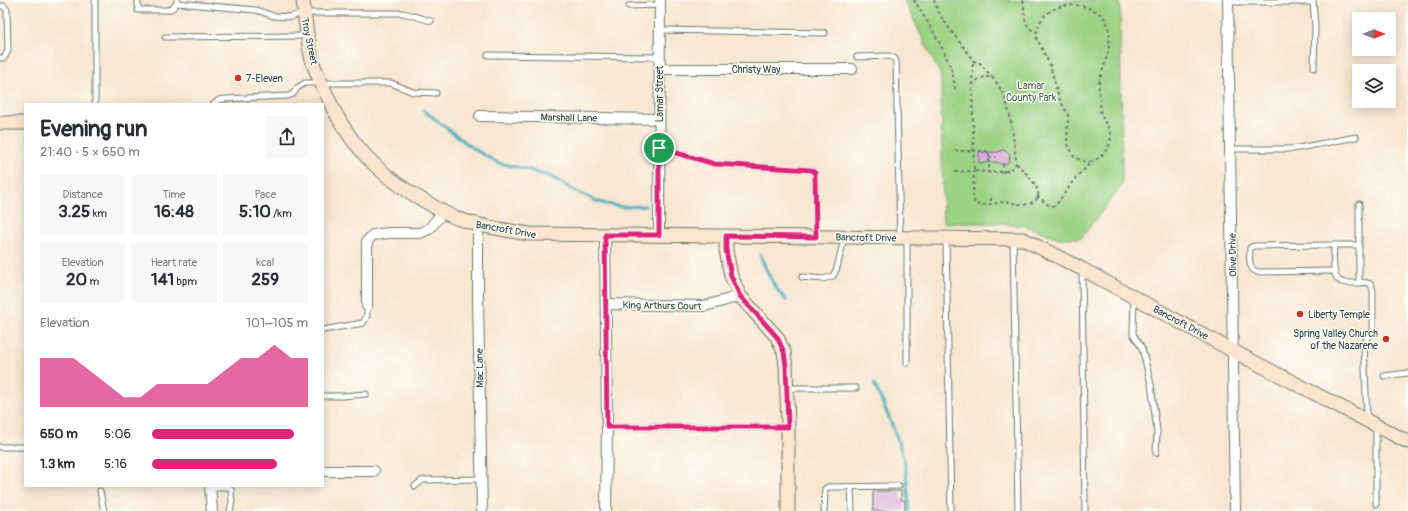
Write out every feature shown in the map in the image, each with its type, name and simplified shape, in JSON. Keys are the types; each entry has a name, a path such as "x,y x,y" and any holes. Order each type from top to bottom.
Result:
{"main road":[{"name":"Troy Street","path":"303,6 307,36 313,61 327,105"},
{"name":"Bancroft Drive","path":"327,105 363,154 387,177 406,192 443,212 458,219 478,225 529,234 1024,239 1408,442"},
{"path":"0,123 24,123"},
{"path":"726,236 726,250 731,276 740,296 778,338 784,352 786,366 788,427 788,511"}],"street":[{"name":"Olive Drive","path":"1228,1 1235,511"},
{"name":"Lamar Street","path":"659,235 660,3"},
{"name":"Christy Way","path":"660,69 852,69"},
{"name":"Marshall Lane","path":"480,116 659,119"},
{"path":"367,306 367,241 373,235 388,233 420,233 429,229 443,212"},
{"name":"Mac Lane","path":"478,225 482,511"},
{"path":"605,235 607,427 606,511"},
{"name":"King Arthurs Court","path":"606,304 705,306 740,296"},
{"path":"324,471 374,471"},
{"path":"210,487 212,511"}],"lane":[{"path":"94,103 95,0"},
{"path":"138,0 138,10 169,10 173,8 177,1 256,10 274,16 290,17 303,6 404,13 431,21"},
{"path":"1228,1 1313,2 1315,26 1314,68"},
{"path":"629,6 660,3"},
{"path":"0,6 4,6 7,10 8,51 4,58 0,58"},
{"path":"660,30 825,33"},
{"path":"165,37 307,36"},
{"path":"488,55 660,57"},
{"path":"857,57 889,56 894,58 896,61 904,238 907,363"},
{"path":"215,103 219,100 225,99 288,96 293,94 297,88 305,84 321,83 390,84 413,92 436,92"},
{"path":"1230,149 1294,149 1356,137"},
{"path":"659,148 715,164 811,170 815,173 816,237"},
{"path":"1359,204 1359,282"},
{"path":"802,277 823,279 833,276 837,268 844,237"},
{"path":"946,238 951,511"},
{"path":"1013,238 1018,511"},
{"path":"1334,245 1335,277 1346,283 1366,282 1371,284 1373,291 1374,330 1368,336 1364,344 1372,423 1376,504"},
{"path":"1334,271 1257,272 1252,270 1250,267 1250,248 1253,246 1359,245"},
{"path":"1082,269 1085,511"},
{"path":"1134,297 1133,334 1142,348 1151,384 1156,431 1156,453"},
{"path":"324,330 363,323 367,316 367,306"},
{"path":"1384,376 1408,373"},
{"path":"787,388 856,388"},
{"path":"324,396 366,394"},
{"path":"607,427 788,427"},
{"path":"0,447 24,447"},
{"path":"415,486 423,480 448,481 482,479"},
{"path":"824,511 825,489 828,487 899,486"},
{"path":"228,487 231,489 232,502 230,511"},
{"path":"851,487 852,511"},
{"path":"100,491 104,511"}],"path":[{"path":"914,0 942,49 953,77 955,92"},
{"path":"934,0 944,23 967,50 973,61 973,195 975,204 980,206 1008,202 1027,204 1034,202 1038,192 1033,180 1016,163 1007,103 1003,93 980,63 973,61"},
{"path":"1023,0 1026,25 1031,30 1037,32"},
{"path":"1057,4 1043,15 1037,32 1037,39 1053,72 1059,98 1068,115 1067,142 1074,157 1090,162 1096,160 1106,151 1111,139 1109,129 1100,112 1101,100 1098,89 1108,52 1110,33 1104,17 1092,6"},
{"path":"972,86 973,83 981,78 992,77"},
{"path":"955,151 989,151 989,175"},
{"path":"989,157 996,157"},
{"path":"1037,196 1047,204 1053,206 1056,205 1077,176 1087,167 1090,162"},
{"path":"955,172 1004,172 1011,169 1016,163"},
{"path":"1003,164 1004,175"},
{"path":"991,198 991,204"}],"green space":[{"name":"Lamar County Park","path":"904,0 1120,0 1122,185 1081,238 1059,238 1025,226 1000,223 943,223 941,76"}],"building":[{"path":"1003,150 1008,152 1010,156 1009,161 1006,164 997,162 979,163 979,152 998,152"},
{"path":"873,491 901,491 901,500 905,500 905,511 873,511"}],"waterway":[{"path":"423,110 474,149 498,163 530,170 552,177 573,190 606,204 622,207 645,206"},
{"path":"760,255 774,285 786,300"},
{"path":"874,384 891,423 905,465 909,511"}],"place":[{"name":"7-Eleven","path":"238,78"},
{"name":"Liberty Temple","path":"1300,314"},
{"name":"Spring Valley Church of the Nazarene","path":"1386,339"}],"route":[{"path":"659,148 715,164 811,170 815,173 816,237 726,236 726,250 731,276 740,296 777,337 784,352 786,366 788,427 607,427 605,235 659,235 659,148"}]}
